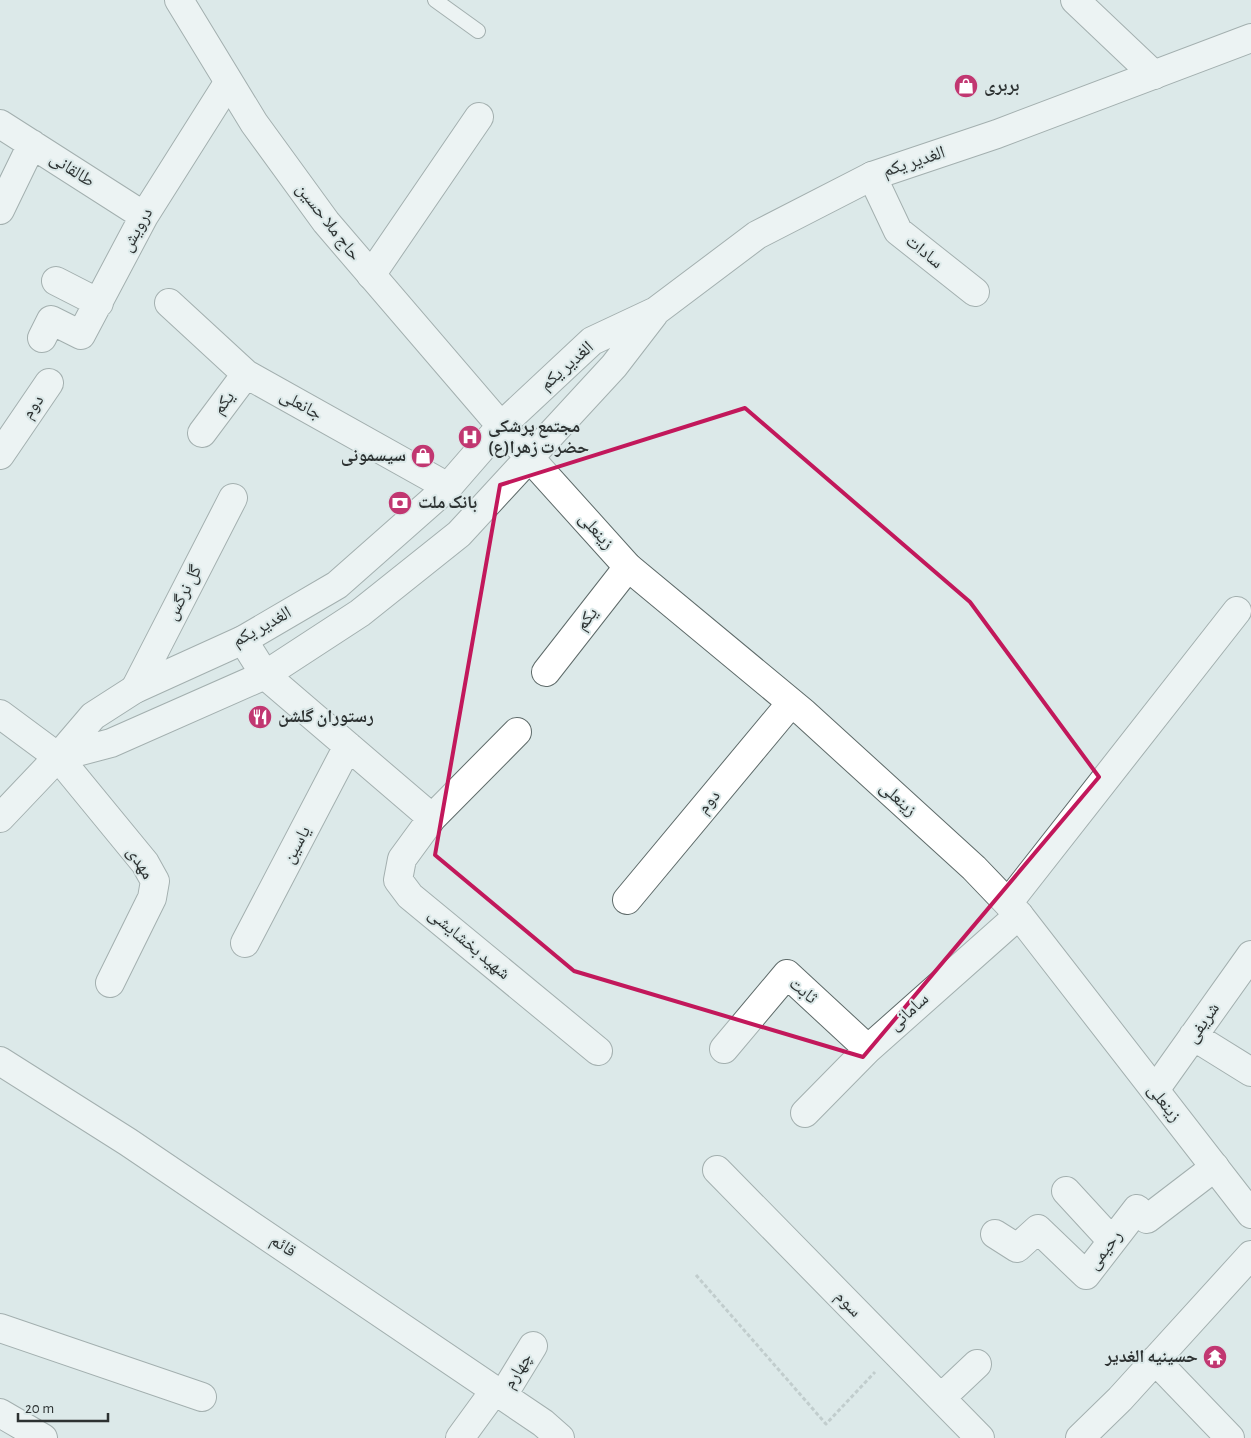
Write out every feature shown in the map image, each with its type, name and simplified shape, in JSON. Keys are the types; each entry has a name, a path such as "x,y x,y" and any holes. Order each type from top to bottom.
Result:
{"street":[{"name":"حاج ملا حسین","path":"179,0 228,83 326,222 501,426"},
{"path":"1075,0 1154,75"},
{"name":"الغدیر یکم","path":"0,818 58,757 93,716 135,689 243,640 337,585 448,487 501,426 592,342 656,311 757,235 872,176 997,134 1251,38"},
{"name":"درویش","path":"42,338 51,320 82,335 144,216 228,83"},
{"path":"372,275 479,117"},
{"name":"طالقانی","path":"0,124 144,216"},
{"path":"0,210 32,144"},
{"name":"سادات","path":"872,176 898,230 975,292"},
{"path":"56,281 99,304"},
{"name":"جانعلی","path":"169,304 246,374 448,487"},
{"path":"58,757 111,743 265,675 360,613 459,534 614,366 656,311"},
{"name":"یکم","path":"202,433 246,374"},
{"name":"دوم","path":"0,455 49,383"},
{"name":"زینعلی","path":"501,426 628,567 791,703 974,868 1013,909 1251,1214"},
{"name":"گل نرگس","path":"135,689 233,498"},
{"name":"یکم","path":"546,672 628,567"},
{"name":"سامانی","path":"805,1113 868,1049 1013,909 1237,611"},
{"path":"243,640 265,675 432,818"},
{"name":"دوم","path":"627,900 791,703"},
{"name":"مهدی","path":"0,714 58,757 145,863 154,881 152,898 110,983"},
{"name":"شهید بخشایشی","path":"517,732 432,818 402,859 398,880 410,896 598,1051"},
{"name":"یاسین","path":"245,943 348,746"},
{"name":"شریفی","path":"1155,1090 1251,955"},
{"name":"ثابت","path":"724,1048 787,974 868,1049"},
{"path":"1193,1036 1251,1072"},
{"name":"قائم","path":"0,1061 128,1142 499,1393 545,1433"},
{"name":"رحیمی","path":"994,1234 1017,1248 1038,1229 1086,1275 1137,1209 1147,1219 1215,1167"},
{"name":"سوم","path":"717,1170 980,1438"},
{"path":"1066,1191 1112,1241"},
{"path":"1092,1434 1155,1360 1251,1255"},
{"path":"0,1328 202,1397"},
{"name":"چهارم","path":"460,1438 499,1393 533,1346"},
{"path":"1155,1360 1230,1438"},
{"path":"941,1398 978,1364"},
{"path":"0,1413 43,1438"}],"lane":[{"path":"436,0 478,30"}],"path":[{"path":"696,1274 826,1424 895,1352"}],"highlighted area":[{"path":"745,408 970,602 1099,777 863,1057 574,971 435,855 500,485"}],"place":[{"name":"بربری","path":"966,86"},
{"name":"مجتمع پرشکی حضرت زهرا(ع)","path":"470,437"},
{"name":"سیسمونی","path":"423,456"},
{"name":"بانک ملت","path":"400,503"},
{"name":"رستوران گلشن","path":"260,717"},
{"name":"حسینیه الغدیر","path":"1215,1357"}]}
